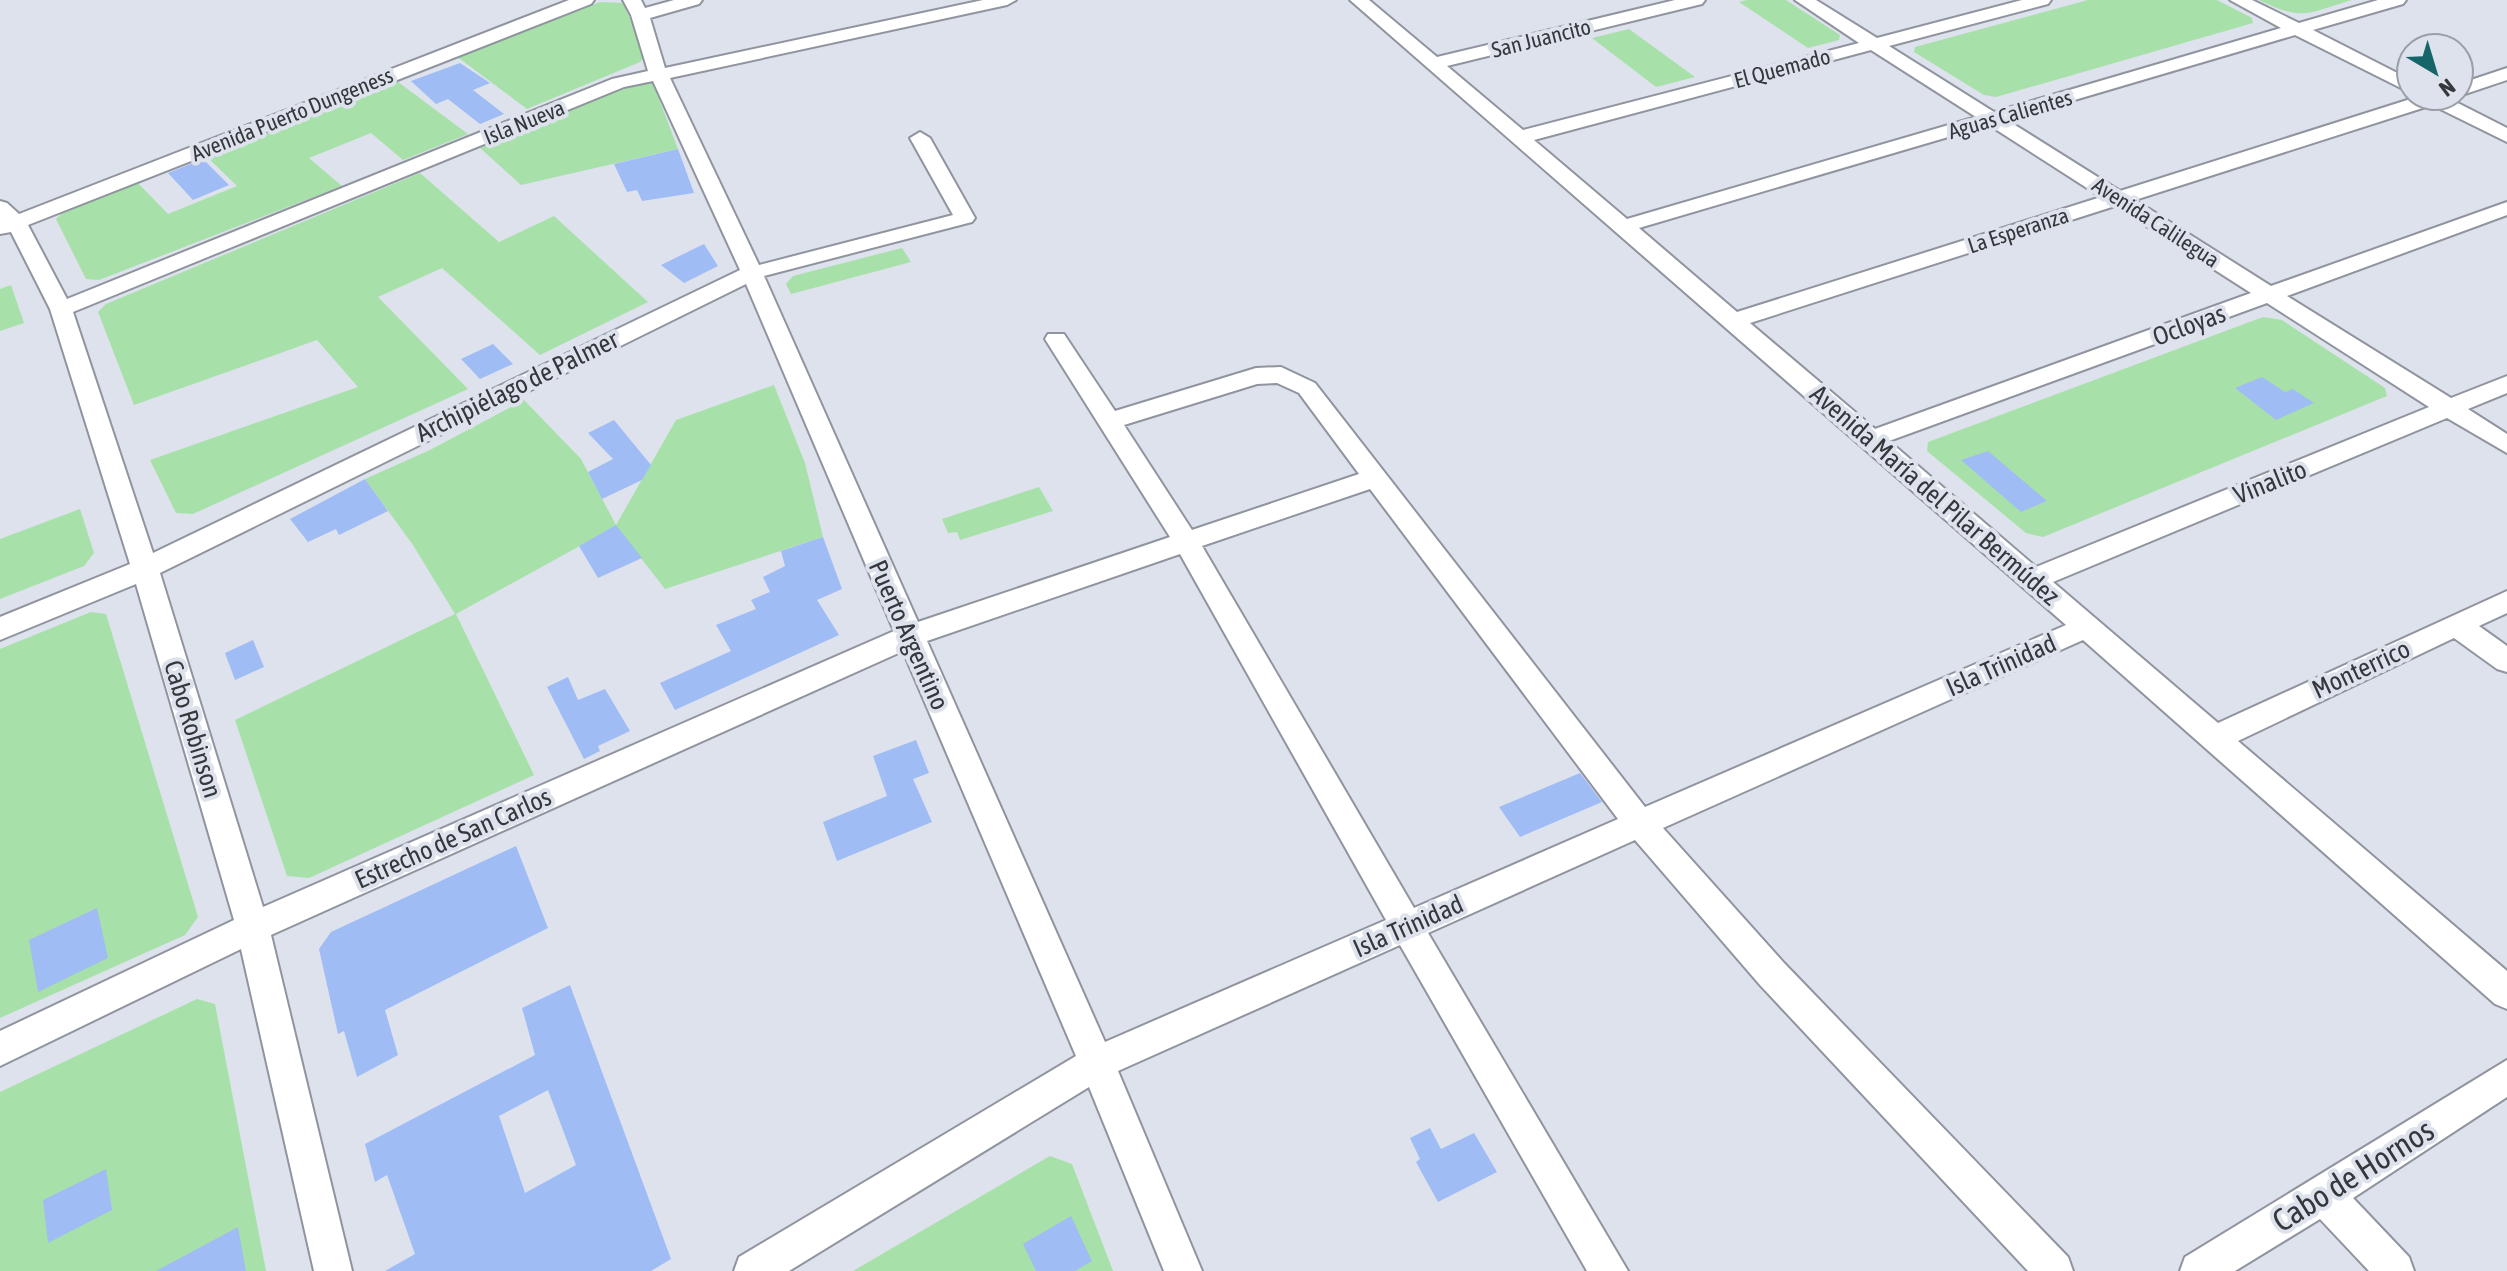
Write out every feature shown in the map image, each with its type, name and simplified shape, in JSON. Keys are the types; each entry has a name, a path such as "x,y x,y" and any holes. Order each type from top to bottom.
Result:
{"street":[{"name":"Avenida Puerto Dungeness","path":"6,220 585,0"},
{"path":"636,7 693,0"},
{"name":"Isla Nueva","path":"61,309 619,83 1007,0"},
{"name":"San Juancito","path":"1433,64 1696,0"},
{"name":"Avenida Calilegua","path":"1804,0 2507,445"},
{"name":"El Quemado","path":"1521,137 2042,0"},
{"path":"2239,0 2395,79"},
{"name":"Aguas Calientes","path":"1624,226 2397,0"},
{"name":"Avenida María del Pilar Bermúdez","path":"1364,1 1433,64 2502,982"},
{"name":"Puerto Argentino","path":"636,7 658,73 752,273 1097,1063 1183,1271"},
{"path":"2475,85 2507,74"},
{"name":"La Esperanza","path":"1734,321 2395,110"},
{"path":"2462,112 2507,136"},
{"name":"Archipiélago de Palmer","path":"0,629 145,569 718,287 752,273 965,218 920,138"},
{"name":"Ocloyas","path":"1871,439 2507,208"},
{"name":"Cabo Robinson","path":"6,220 61,309 145,569 253,927 333,1271"},
{"path":"1056,339 1185,540 1609,1271"},
{"path":"1110,421 1256,376 1281,375 1307,388 1641,825 1772,974 2054,1271"},
{"name":"Vinalito","path":"2033,579 2507,384"},
{"name":"Estrecho de San Carlos","path":"0,1049 253,927 909,636 1374,478"},
{"name":"Monterrico","path":"2215,738 2507,601"},
{"path":"2456,625 2507,661"},
{"name":"Isla Trinidad","path":"753,1271 1097,1063 2087,627"},
{"name":"Cabo de Hornos","path":"2199,1271 2507,1077"},
{"path":"2324,1195 2395,1271"}],"green space":[{"path":"1786,0 1840,35 1839,40 1808,48 1739,2"},
{"path":"2088,0 2217,0 2252,18 2253,23 1996,97 1984,95 1914,52 1915,47"},
{"path":"2259,0 2352,0 2315,12 2296,13"},
{"path":"600,2 623,3 646,55 640,62 527,109 456,56"},
{"path":"1629,29 1695,77 1656,87 1592,38"},
{"path":"394,79 468,134 403,160 371,133 309,158 342,186 99,280 86,279 56,219 69,207 135,180 168,214 237,186 204,154"},
{"path":"633,83 653,83 678,149 521,185 480,148"},
{"path":"420,173 499,242 554,216 648,302 540,355 442,268 378,297 468,389 193,514 176,513 150,460 358,387 317,340 134,405 98,312 106,304"},
{"path":"902,248 911,262 791,294 786,284 793,276"},
{"path":"11,285 24,323 0,331 0,289"},
{"path":"2263,317 2282,320 2385,388 2387,396 2043,537 2026,533 1927,451 1928,442"},
{"path":"774,385 805,463 823,537 665,589 616,526 456,614 534,775 309,878 287,876 235,720 455,614 413,545 365,479 430,450 524,400 581,459 616,525 676,420"},
{"path":"1039,487 1053,511 960,540 957,532 948,533 942,519"},
{"path":"80,509 94,553 84,566 0,599 0,539"},
{"path":"91,612 106,614 198,917 185,935 0,1018 0,649"},
{"path":"197,999 215,1004 266,1271 0,1271 0,1092"},
{"path":"1050,1156 1072,1164 1113,1271 853,1271"}],"building":[{"path":"460,63 490,83 473,90 504,114 480,124 448,99 436,104 411,81"},
{"path":"678,149 694,193 642,201 637,190 627,192 614,164"},
{"path":"203,159 229,185 193,200 168,173"},
{"path":"704,244 718,266 684,283 661,265"},
{"path":"493,344 513,364 480,379 461,359"},
{"path":"2262,377 2285,392 2293,389 2314,403 2276,420 2235,388"},
{"path":"614,420 651,465 642,480 602,499 588,472 613,459 588,433"},
{"path":"1988,451 2047,501 2021,512 1961,460"},
{"path":"365,479 388,511 339,535 336,529 308,542 290,519"},
{"path":"616,525 642,558 598,578 579,546"},
{"path":"823,537 842,589 817,600 839,635 675,710 660,683 731,651 716,625 756,609 751,600 770,592 763,577 785,566 781,551"},
{"path":"253,640 264,667 235,680 225,653"},
{"path":"568,677 578,700 605,689 630,731 598,746 600,751 584,759 547,687"},
{"path":"916,740 929,773 913,779 932,822 837,861 823,822 887,796 873,756"},
{"path":"1580,773 1602,802 1520,837 1499,807"},
{"path":"516,846 548,928 385,1010 398,1055 357,1077 344,1031 338,1034 319,949 331,932"},
{"path":"97,908 108,958 38,992 29,940"},
{"path":"570,985 671,1259 651,1271 385,1271 415,1254 387,1175 375,1182 365,1144 535,1055 522,1008","holes":["548,1090 576,1165 525,1193 499,1116"]},
{"path":"1430,1128 1441,1149 1474,1133 1497,1172 1438,1202 1416,1162 1420,1159 1410,1138"},
{"path":"106,1169 112,1210 48,1243 43,1200"},
{"path":"1071,1216 1092,1261 1075,1271 1036,1271 1023,1244"},
{"path":"238,1227 246,1271 156,1271"}]}
